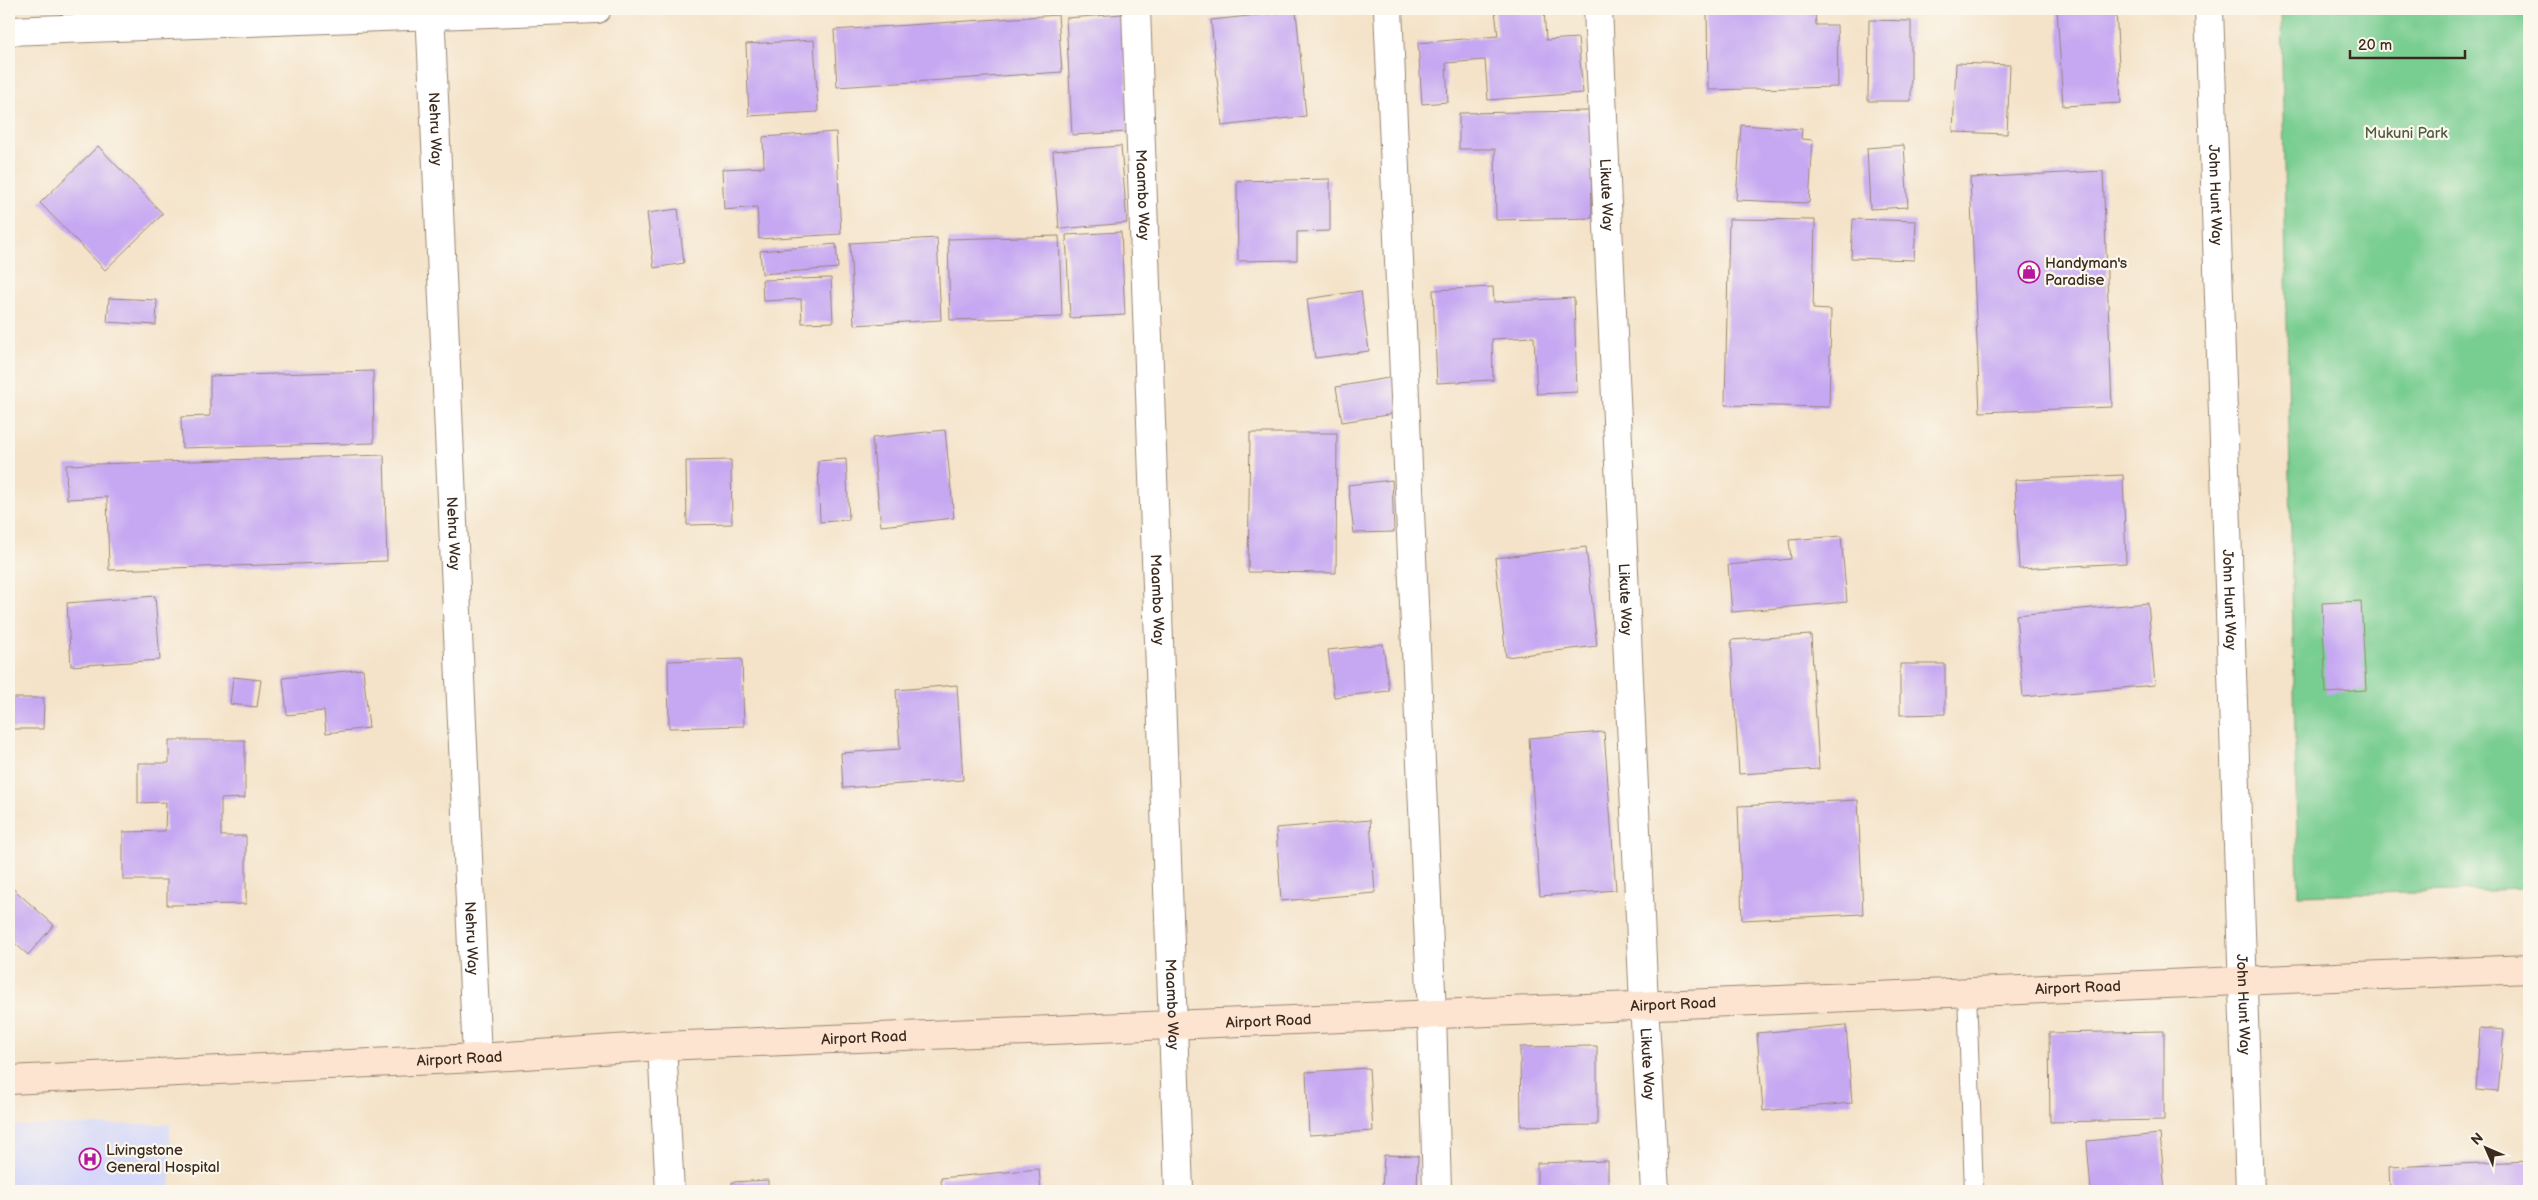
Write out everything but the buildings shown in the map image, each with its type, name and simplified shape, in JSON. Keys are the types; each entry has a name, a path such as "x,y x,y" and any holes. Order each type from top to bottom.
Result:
{"street":[{"path":"9,31 431,12 597,9"},
{"name":"Maambo Way","path":"1136,9 1179,1191"},
{"path":"1388,9 1432,1014 1437,1191"},
{"name":"Likute Way","path":"1598,9 1644,1004 1655,1191"},
{"name":"John Hunt Way","path":"2209,9 2241,981 2250,1191"},
{"name":"Nehru Way","path":"431,12 477,1058"},
{"name":"Airport Road","path":"9,1080 477,1058 662,1046 2529,969"},
{"path":"662,1046 670,1191"}],"lane":[{"path":"1967,992 1974,1191"}],"shaded area":[{"name":"Livingstone General Hospital","path":"170,1124 171,1191 9,1191 9,1126"}],"green space":[{"name":"Mukuni Park","path":"2281,9 2529,9 2529,889 2298,895"}],"place":[{"name":"Handyman's Paradise","path":"2029,272"},
{"name":"Livingstone General Hospital","path":"90,1159"}]}
